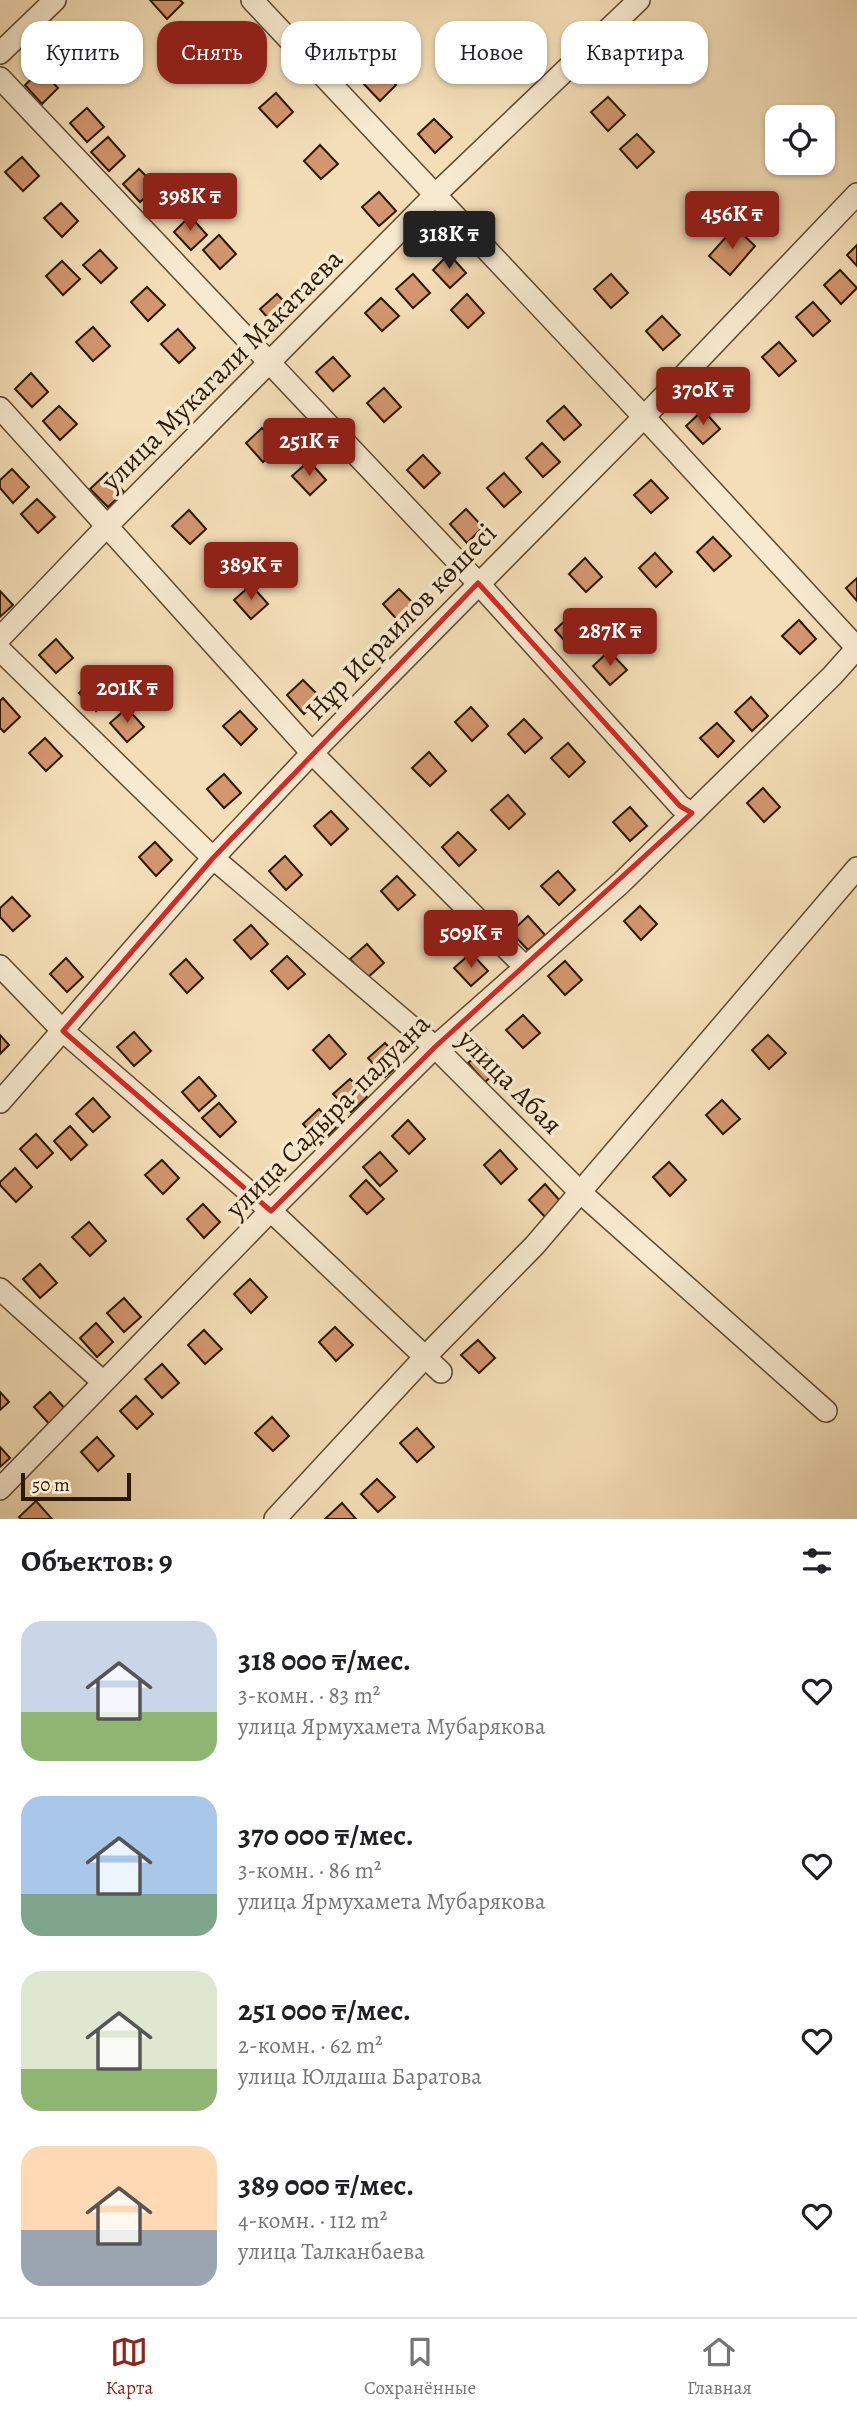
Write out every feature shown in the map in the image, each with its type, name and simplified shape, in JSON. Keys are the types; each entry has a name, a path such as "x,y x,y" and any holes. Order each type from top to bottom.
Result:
{"street":[{"path":"0,54 55,0"},
{"path":"252,0 857,648"},
{"name":"улица Мукагали Макатаева","path":"0,638 107,526 435,195 639,0"},
{"path":"0,78 478,583 680,806 692,813"},
{"name":"Нұр Исраилов көшесі","path":"0,1102 213,858 312,753 644,417 857,194"},
{"path":"0,408 312,753 525,967"},
{"name":"улица Садыра-палуана","path":"0,1489 435,1047 621,883 832,676 857,648"},
{"name":"улица Абая","path":"0,650 213,858 435,1047 580,1192 826,1411"},
{"path":"275,1519 425,1357 535,1245 857,868"},
{"path":"0,965 63,1031 271,1211 441,1372"},
{"path":"0,1289 103,1382"}],"highlighted area":[{"path":"478,583 680,806 692,813 435,1047 271,1211 63,1031 213,858"}],"building":[{"path":"150,0 180,0 183,3 167,19"},
{"path":"54,84 58,88 42,104 25,85"},
{"path":"364,84 395,84 380,101"},
{"path":"276,93 293,112 277,127 259,108"},
{"path":"608,97 625,115 608,131 591,112"},
{"path":"87,108 104,127 87,142 70,123"},
{"path":"434,119 452,137 435,153 418,134"},
{"path":"637,134 654,152 637,168 620,149"},
{"path":"108,137 125,156 109,171 91,152"},
{"path":"320,145 338,164 321,179 304,161"},
{"path":"22,157 39,176 23,191 5,172"},
{"path":"139,169 157,187 140,202 123,184"},
{"path":"379,192 396,211 379,226 362,207"},
{"path":"61,203 78,221 62,237 44,218"},
{"path":"190,216 207,235 191,250 174,232"},
{"path":"735,227 755,246 730,275 709,256"},
{"path":"219,235 236,254 220,269 203,250"},
{"path":"857,245 857,266 847,255"},
{"path":"100,250 117,268 101,283 83,265"},
{"path":"449,254 466,273 450,288 433,270"},
{"path":"62,261 80,279 63,295 46,276"},
{"path":"840,270 857,288 841,304 824,285"},
{"path":"413,274 430,293 413,308 396,289"},
{"path":"611,274 628,293 611,308 594,289"},
{"path":"147,287 165,305 148,321 131,302"},
{"path":"277,294 294,312 277,328 260,309"},
{"path":"467,294 484,313 468,328 451,310"},
{"path":"381,298 399,316 382,331 365,313"},
{"path":"813,302 830,321 813,336 796,317"},
{"path":"662,316 680,335 663,350 646,331"},
{"path":"93,327 110,346 93,361 76,342"},
{"path":"178,329 195,348 179,363 161,344"},
{"path":"779,342 796,361 779,376 762,357"},
{"path":"333,357 350,376 333,391 316,372"},
{"path":"31,373 48,392 32,407 15,389"},
{"path":"384,388 401,407 384,422 367,403"},
{"path":"59,406 77,424 60,440 43,421"},
{"path":"564,406 581,425 564,440 547,421"},
{"path":"703,410 720,429 703,444 686,426"},
{"path":"262,428 280,447 263,462 246,443"},
{"path":"542,443 560,462 543,477 526,458"},
{"path":"423,455 440,473 424,488 407,470"},
{"path":"309,461 326,480 310,495 292,476"},
{"path":"12,469 29,487 13,503 0,488 0,480"},
{"path":"107,473 124,492 108,507 90,489"},
{"path":"504,473 521,492 504,507 487,488"},
{"path":"651,480 668,498 651,513 634,495"},
{"path":"37,499 55,517 38,533 21,514"},
{"path":"466,509 483,527 467,543 450,524"},
{"path":"189,510 206,529 190,544 172,526"},
{"path":"713,537 731,556 714,571 697,552"},
{"path":"655,553 672,572 656,587 639,568"},
{"path":"585,558 602,577 586,592 569,574"},
{"path":"857,578 857,601 846,588"},
{"path":"251,585 268,604 251,619 234,600"},
{"path":"399,589 417,607 400,623 383,604"},
{"path":"0,591 13,605 0,617"},
{"path":"571,615 588,634 572,649 555,630"},
{"path":"799,620 816,639 800,654 782,636"},
{"path":"56,639 73,658 56,673 39,655"},
{"path":"609,651 627,670 610,685 593,666"},
{"path":"95,678 113,696 96,711 79,693"},
{"path":"303,680 321,698 304,714 287,695"},
{"path":"751,697 768,716 752,731 735,712"},
{"path":"3,698 20,717 4,732 0,728 0,701"},
{"path":"471,707 488,726 472,741 455,722"},
{"path":"127,708 144,727 127,742 110,723"},
{"path":"240,711 257,729 241,745 223,726"},
{"path":"524,719 542,738 525,753 508,734"},
{"path":"717,723 734,741 718,757 700,738"},
{"path":"45,738 62,756 46,771 29,753"},
{"path":"568,743 585,762 569,777 551,758"},
{"path":"429,752 446,771 430,786 412,768"},
{"path":"224,774 241,793 224,808 207,789"},
{"path":"763,788 780,807 764,822 747,803"},
{"path":"508,795 525,814 509,829 491,810"},
{"path":"630,807 647,826 630,841 613,822"},
{"path":"331,811 348,829 331,845 314,826"},
{"path":"458,832 476,850 459,866 442,847"},
{"path":"155,842 172,860 156,876 139,857"},
{"path":"285,856 302,875 286,890 269,871"},
{"path":"558,871 575,890 559,905 541,886"},
{"path":"397,876 415,895 398,910 381,891"},
{"path":"12,897 30,916 13,931 0,917 0,908"},
{"path":"640,906 657,924 641,940 624,921"},
{"path":"528,916 545,935 528,950 511,932"},
{"path":"251,925 268,944 251,959 234,940"},
{"path":"367,944 384,963 367,978 350,959"},
{"path":"471,953 488,971 471,986 454,968"},
{"path":"287,956 305,974 288,989 271,971"},
{"path":"66,958 83,977 67,992 50,974"},
{"path":"186,959 203,978 187,993 170,974"},
{"path":"565,961 582,980 565,995 548,976"},
{"path":"523,1015 540,1033 523,1048 506,1030"},
{"path":"134,1032 151,1051 134,1066 117,1047"},
{"path":"0,1035 9,1045 0,1054"},
{"path":"329,1035 346,1054 330,1069 313,1050"},
{"path":"768,1035 786,1053 769,1069 752,1050"},
{"path":"385,1043 402,1062 385,1077 368,1058"},
{"path":"485,1048 502,1067 485,1082 468,1063"},
{"path":"199,1077 216,1096 199,1111 182,1092"},
{"path":"350,1079 367,1097 351,1112 333,1094"},
{"path":"93,1098 110,1117 93,1132 76,1114"},
{"path":"722,1100 740,1119 723,1134 706,1115"},
{"path":"219,1103 236,1122 220,1137 202,1118"},
{"path":"319,1109 336,1128 320,1143 303,1124"},
{"path":"408,1120 425,1139 409,1154 392,1136"},
{"path":"70,1126 87,1145 71,1160 54,1141"},
{"path":"36,1134 53,1153 37,1168 20,1149"},
{"path":"500,1150 517,1169 501,1184 484,1165"},
{"path":"380,1152 397,1171 380,1186 363,1167"},
{"path":"162,1160 179,1178 163,1194 145,1175"},
{"path":"669,1162 686,1180 670,1196 653,1177"},
{"path":"15,1168 32,1187 16,1202 0,1185"},
{"path":"366,1180 384,1199 367,1214 350,1196"},
{"path":"545,1184 562,1203 546,1218 529,1200"},
{"path":"203,1204 220,1222 204,1238 187,1219"},
{"path":"89,1222 106,1241 90,1256 72,1237"},
{"path":"40,1264 57,1283 40,1298 23,1279"},
{"path":"250,1279 267,1297 251,1313 234,1294"},
{"path":"124,1298 141,1317 124,1332 107,1313"},
{"path":"96,1323 113,1342 97,1357 80,1338"},
{"path":"335,1327 353,1345 336,1361 319,1342"},
{"path":"204,1330 222,1349 205,1364 188,1345"},
{"path":"478,1340 495,1358 479,1373 461,1355"},
{"path":"162,1364 179,1383 162,1398 145,1379"},
{"path":"0,1392 9,1402 0,1410"},
{"path":"50,1392 67,1411 51,1426 34,1407"},
{"path":"136,1396 153,1414 137,1429 120,1411"},
{"path":"272,1417 289,1436 273,1451 255,1433"},
{"path":"417,1428 434,1447 417,1462 400,1443"},
{"path":"97,1437 114,1456 98,1471 81,1452"},
{"path":"0,1447 10,1458 0,1467"},
{"path":"377,1479 395,1497 378,1512 361,1494"},
{"path":"36,1501 52,1519 19,1517"},
{"path":"342,1503 356,1519 325,1519"}]}
